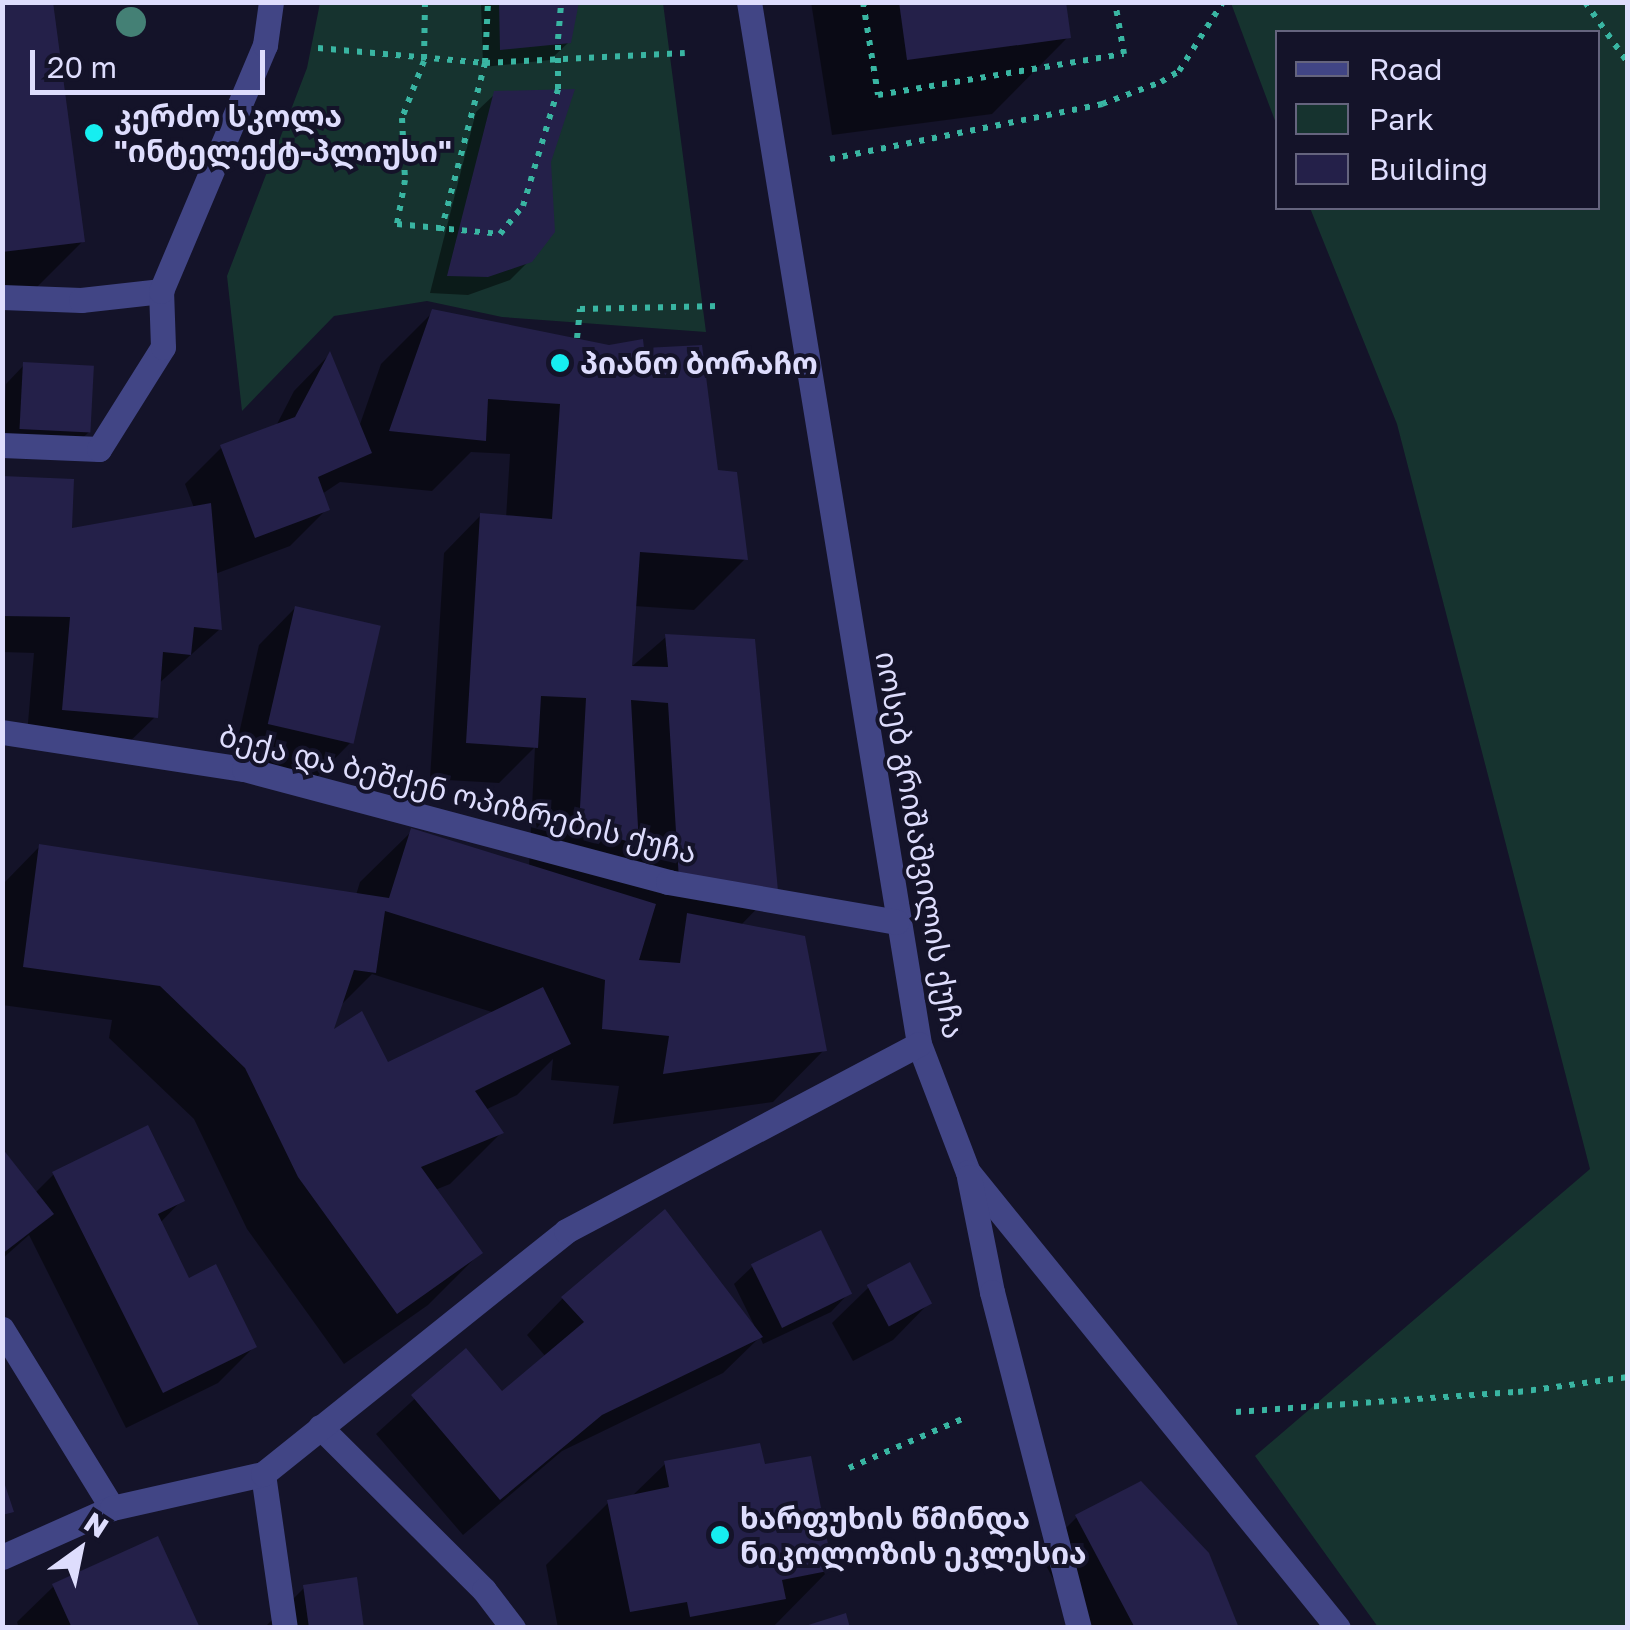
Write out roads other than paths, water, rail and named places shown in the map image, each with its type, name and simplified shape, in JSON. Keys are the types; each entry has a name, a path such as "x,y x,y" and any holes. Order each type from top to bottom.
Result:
{"street":[{"path":"2,445 99,449 163,347 161,291 265,45 271,2"},
{"name":"იოსებ გრიშაშვილის ქუჩა","path":"749,2 920,1044 968,1172 1338,1628"},
{"path":"2,297 80,300 161,291"},
{"name":"ბექა და ბეშქენ ოპიზრების ქუჩა","path":"2,732 244,770 668,882 897,922"},
{"path":"2,1557 112,1508 263,1474 566,1231 920,1044"},
{"path":"968,1172 992,1292 1079,1628"},
{"path":"2,1329 112,1508"},
{"path":"320,1427 484,1590 513,1628"},
{"path":"263,1474 285,1628"}],"place":[{"name":"კერძო სკოლა \"ინტელექტ-პლიუსი\"","path":"94,133"},
{"name":"პიანო ბორაჩო","path":"560,363"},
{"name":"ხარფუხის წმინდა ნიკოლოზის ეკლესია","path":"720,1535"}]}
